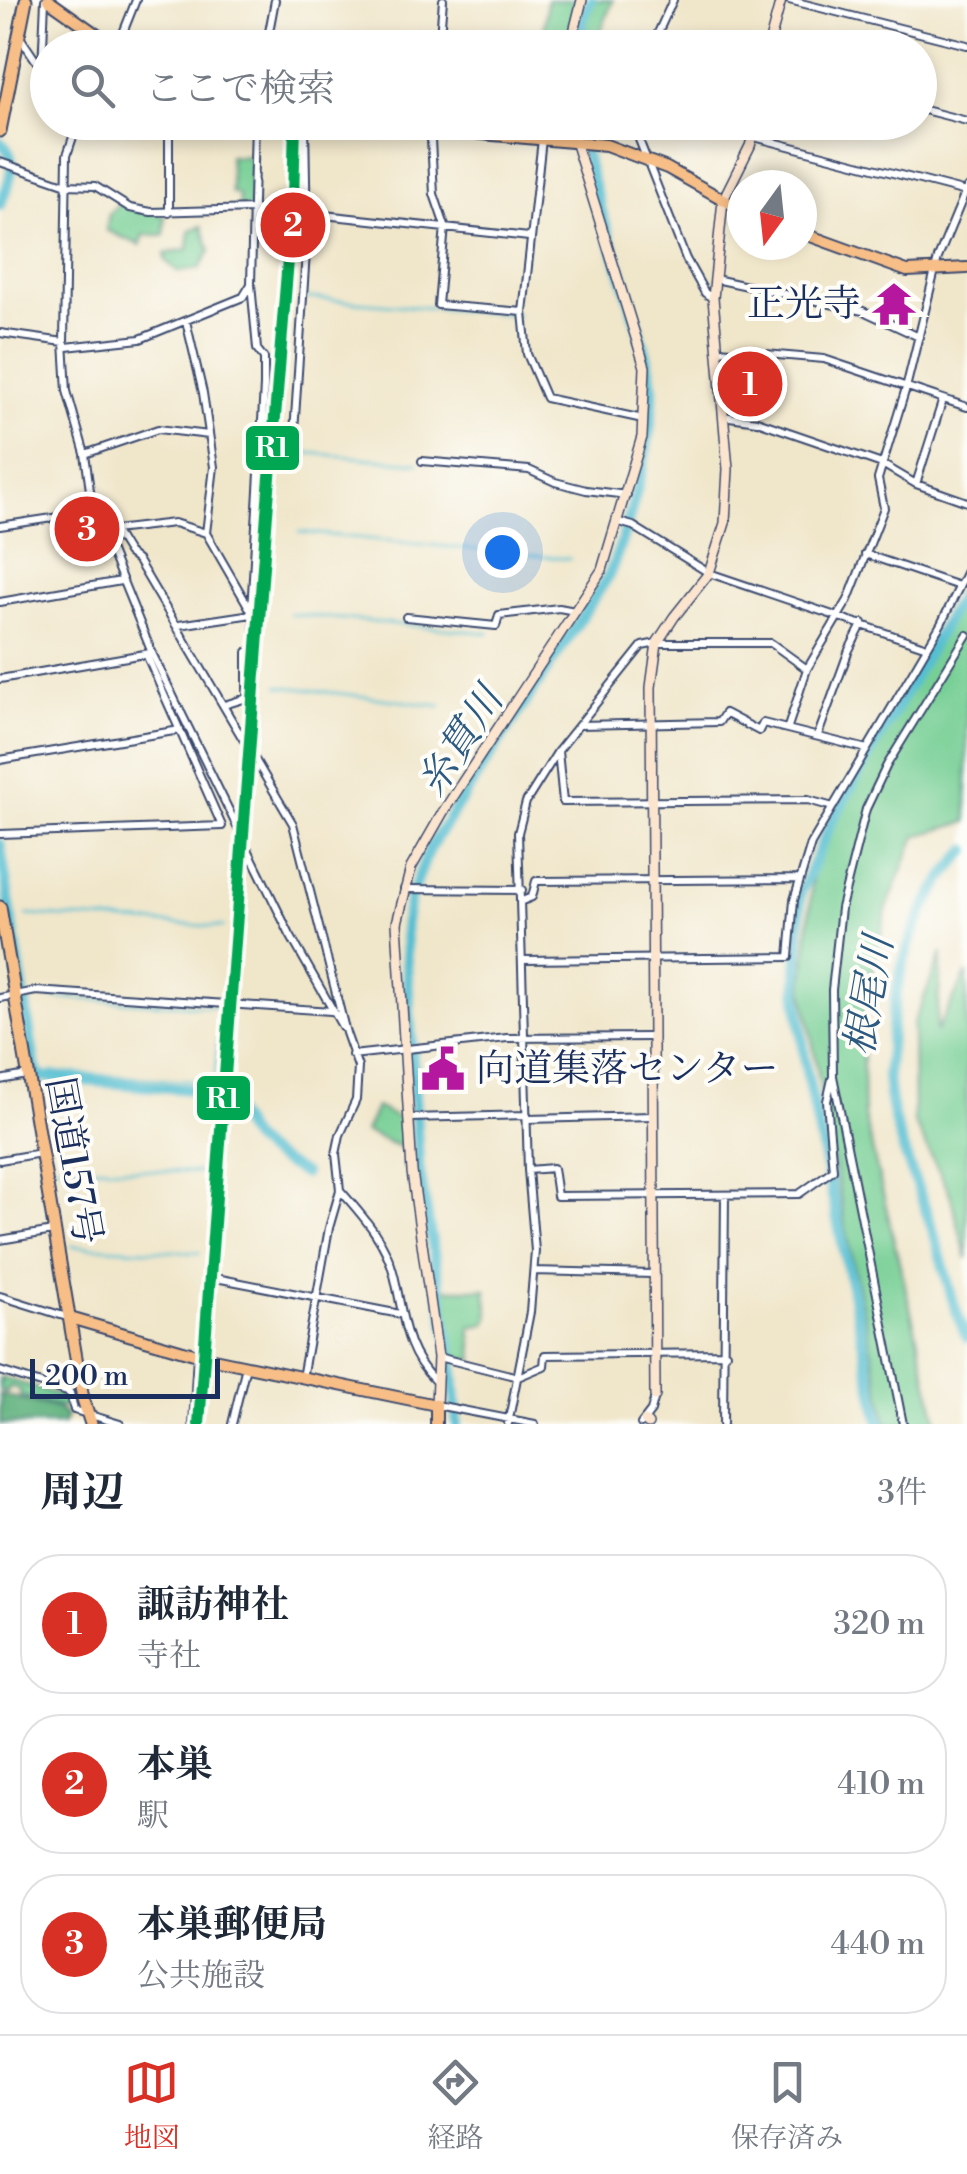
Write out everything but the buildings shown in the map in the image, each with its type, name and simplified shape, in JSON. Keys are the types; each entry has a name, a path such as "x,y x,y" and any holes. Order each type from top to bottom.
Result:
{"highway":[{"path":"0,131 26,0"},
{"name":"国道157号","path":"0,908 83,1399 90,1419"}],"main road":[{"path":"47,0 91,30"},
{"path":"542,140 606,145 649,160 727,202"},
{"path":"817,239 907,272 967,268"},
{"path":"70,1318 197,1355 436,1405 436,1424"}],"street":[{"path":"46,30 47,0"},
{"path":"124,30 136,0"},
{"path":"269,30 275,0"},
{"path":"440,30 443,0"},
{"path":"574,30 582,0"},
{"path":"659,30 673,0"},
{"path":"773,30 781,1 903,30"},
{"path":"937,38 966,45 967,35"},
{"path":"19,36 30,50"},
{"path":"937,113 967,121"},
{"path":"0,834 222,826 180,730 92,504 85,454 66,391 67,155 72,140"},
{"path":"168,140 169,213"},
{"path":"251,613 264,386 264,358 257,350 251,284 254,140"},
{"path":"293,448 307,237 305,140"},
{"path":"431,140 434,194 445,226 438,305 523,312"},
{"path":"542,140 523,312 527,354 546,398 644,420"},
{"path":"640,140 686,260 704,292 713,298"},
{"path":"645,1423 655,1396 651,687 657,643 709,573 720,547 728,501 713,298 723,200 753,140"},
{"path":"766,140 966,191 935,271 878,479 884,508 840,616 807,669 788,727"},
{"path":"535,1424 508,1422 436,1405 442,1357 414,1194 410,1050 397,923 443,812 576,612 624,523 644,420 645,366 573,141"},
{"path":"4,164 68,185 95,186 130,208 169,213 254,209"},
{"path":"305,213 529,236"},
{"path":"716,279 863,311 919,337"},
{"path":"64,342 66,347 140,339 243,298 251,284"},
{"path":"186,321 214,467 206,532 254,616 253,648 247,652 247,698 224,704"},
{"path":"0,333 64,342"},
{"path":"718,350 824,359 967,407"},
{"path":"916,484 943,399"},
{"path":"723,416 757,421 882,464 916,484 967,502"},
{"path":"85,454 158,429 209,435"},
{"path":"422,461 529,470 571,486 627,495"},
{"path":"0,526 72,515 100,518 114,530 178,625 293,824 346,1034 358,1066 356,1100 336,1154 340,1190 329,1228 302,1378"},
{"path":"114,530 174,523 206,532"},
{"path":"624,523 709,573 834,618 864,623 927,648"},
{"path":"865,554 959,586"},
{"path":"522,960 788,957 798,880 812,844 927,648 967,571"},
{"path":"0,602 121,581"},
{"path":"406,617 496,626 499,615 559,608 576,612"},
{"path":"178,625 251,613"},
{"path":"818,735 849,650 864,623"},
{"path":"902,1424 833,1076 832,990 837,937 858,832 886,765 967,634"},
{"path":"508,1422 535,1251 523,1038 520,821 531,792 558,751 642,646 771,643 807,669"},
{"path":"0,680 149,653"},
{"path":"149,653 248,852 346,1034"},
{"path":"578,725 719,722 725,713 759,731 763,723 788,727 867,750"},
{"path":"0,760 180,730"},
{"path":"558,751 564,802 808,800 833,806"},
{"path":"522,900 532,898 536,881 798,880"},
{"path":"410,889 522,890"},
{"path":"0,998 32,992 333,1011"},
{"path":"352,1055 523,1038 653,1037"},
{"path":"0,1080 27,1075"},
{"path":"528,1170 553,1168 557,1196 800,1194 831,1173 827,1102 833,1076"},
{"path":"414,1117 654,1116"},
{"path":"0,1160 40,1153"},
{"path":"340,1190 378,1235 394,1274 410,1349 436,1382"},
{"path":"723,1424 726,1195"},
{"path":"0,1240 54,1231"},
{"path":"534,1271 653,1274"},
{"path":"221,1279 400,1314"},
{"path":"0,1296 70,1318"},
{"path":"442,1357 518,1376 544,1366 545,1354 726,1353"},
{"path":"193,1424 197,1355"},
{"path":"232,1424 246,1366"},
{"path":"0,1371 70,1393 74,1410 90,1419 120,1424"}],"green space":[{"path":"547,0 579,0 571,30 544,30"},
{"path":"587,0 613,0 601,30 580,30"},
{"path":"229,156 252,157 251,208 240,208 238,194 232,193"},
{"path":"119,204 165,216 164,235 144,235 140,245 106,230 109,214"},
{"path":"202,226 210,251 199,269 178,272 166,261 165,254 188,249 190,230"},
{"path":"967,589 967,822 916,836 887,907 862,1020 864,1115 938,1424 887,1424 845,1225 803,989 814,861"},
{"path":"942,953 936,1032 967,973 967,1259 950,1194 914,1122 913,1024"},
{"path":"376,1107 404,1121 405,1149 365,1132"},
{"path":"444,1289 486,1289 489,1317 486,1324 470,1327 474,1360 456,1357"},
{"path":"0,1377 66,1397 66,1408 20,1396 21,1390 10,1386 7,1392 0,1390"},
{"path":"0,1394 57,1408 67,1416 64,1424 0,1424"}],"waterway":[{"name":"糸貫川","path":"581,30 591,0"},
{"name":"糸貫川","path":"457,1424 453,1363 419,1170 405,924 429,849 608,577 639,481 650,426 652,382 582,140"},
{"path":"0,142 12,163 0,205"},
{"path":"308,298 518,315"},
{"path":"298,452 418,463"},
{"path":"299,532 570,559"},
{"path":"880,1424 806,1069 797,994 800,894 831,823 967,583"},
{"path":"290,614 489,633"},
{"path":"279,686 441,706"},
{"path":"0,844 35,1067 40,1077 209,1091 229,1105 256,1144 304,1174"},
{"name":"根尾川","path":"967,850 934,893 911,940 897,990 887,1073 900,1138 967,1337"},
{"path":"27,915 223,927"},
{"path":"43,997 220,1007 215,1081"},
{"path":"52,1072 206,1082"},
{"path":"55,1165 204,1173"},
{"path":"72,1246 200,1253"},
{"path":"85,1317 122,1328"}],"transit line":[{"name":"R1","path":"199,1424 295,140"}],"place":[{"name":"本巣","path":"293,225"},
{"name":"正光寺","path":"894,304"},
{"name":"諏訪神社","path":"750,384"},
{"name":"本巣郵便局","path":"87,529"},
{"name":"向道集落センター","path":"443,1069"}]}
